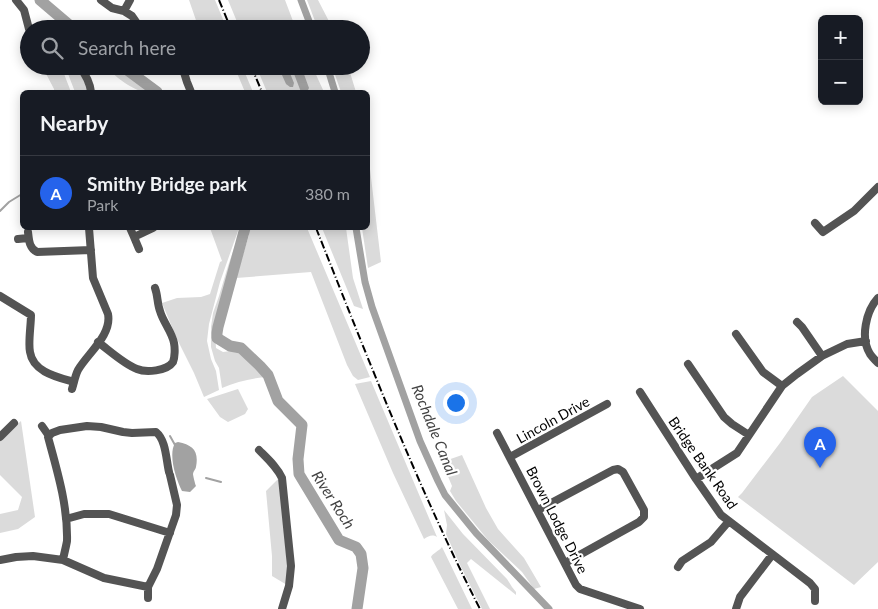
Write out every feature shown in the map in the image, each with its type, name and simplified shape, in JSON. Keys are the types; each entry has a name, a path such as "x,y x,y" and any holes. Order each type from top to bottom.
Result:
{"street":[{"path":"16,0 24,10 27,20"},
{"path":"101,0 112,8 132,16 135,20"},
{"path":"124,12 130,0"},
{"path":"85,75 91,90"},
{"path":"184,75 190,90"},
{"path":"815,224 824,232 854,211 878,187"},
{"path":"0,296 34,314 30,352 33,360 51,375 73,386 77,372 107,330 109,320 93,278 89,230"},
{"path":"131,230 139,249"},
{"path":"134,237 149,230"},
{"path":"18,239 28,235 30,246 37,252 91,250"},
{"path":"98,342 137,369 155,371 172,364 175,354 174,342 160,312 155,288"},
{"path":"878,298 871,307 865,327 868,349 878,363"},
{"path":"797,322 822,356"},
{"path":"736,334 763,372 782,386"},
{"path":"696,479 737,453 782,386 822,356 847,344 866,341"},
{"path":"172,364 180,368"},
{"path":"688,364 724,417 749,436"},
{"name":"Bridge Bank Road","path":"640,392 721,515 810,583 815,589 815,601"},
{"name":"Lincoln Drive","path":"510,458 607,404"},
{"path":"0,437 14,423"},
{"path":"42,426 49,437 66,519 67,542 63,560"},
{"path":"49,437 52,432 87,426 123,432 156,432 159,434 176,505 176,515 157,569 148,587 148,598"},
{"name":"Brown Lodge Drive","path":"497,433 576,585 580,589 640,609"},
{"path":"259,450 275,466 282,478 291,566 289,586 282,609"},
{"path":"538,510 618,469 623,472 644,510 644,517 640,522 565,563"},
{"path":"66,519 84,514 109,514 170,533"},
{"path":"678,567 682,561 711,542 729,522"},
{"path":"736,609 740,597 772,555"},
{"path":"0,560 32,556 63,560 104,578 148,587"}],"shaded area":[{"path":"189,0 215,0 223,20 196,20"},
{"path":"228,0 285,0 293,20 236,20"},
{"path":"307,0 318,0 328,20 315,20"},
{"path":"47,75 64,75 70,90 54,89"},
{"path":"68,75 81,75 87,90 74,90"},
{"path":"114,75 130,75 150,90 138,90"},
{"path":"238,75 246,75 252,90 244,90"},
{"path":"260,75 316,75 323,90 266,90"},
{"path":"282,75 291,75 294,83 293,87 286,84"},
{"path":"294,75 304,75 309,88 308,90 300,90"},
{"path":"335,75 351,75 355,90 340,90"},
{"path":"370,169 381,262 368,268 362,230 370,230"},
{"path":"211,230 238,230 220,282 209,324 207,341 216,371 219,390 204,397 162,303 177,298 201,297 210,294 220,262 222,261"},
{"path":"240,230 242,230 218,315 215,331 216,348 223,352 242,351 268,377 256,378 222,388 219,368 211,347 211,327 213,313"},
{"path":"249,230 308,230 370,377 358,380 353,376 311,272 236,278"},
{"path":"323,230 346,230 353,278 363,309 354,306"},
{"path":"843,376 878,411 878,562 854,585 738,497 780,443 812,397"},
{"path":"371,381 437,537 430,536 424,539 355,384"},
{"path":"238,389 248,409 245,414 228,422 220,417 207,399"},
{"path":"21,421 35,517 18,529 0,533 0,514 18,510 22,497 0,475 0,439"},
{"path":"178,442 191,447 197,457 196,468 193,472 196,486 190,492 182,491 177,480 172,454 175,443"},
{"path":"462,455 486,508 498,529 524,558 541,587 534,589 522,572 488,540 450,491 452,486 442,462"},
{"path":"279,478 288,574 287,585 272,576 266,491"},
{"path":"444,510 463,534 507,579 516,595 471,559 467,563 490,609 482,609 446,534 447,525"},
{"path":"442,547 472,609 458,609 431,557"}],"waterway":[{"name":"River Roch","path":"40,0 63,20"},
{"name":"Rochdale Canal","path":"301,0 309,20"},
{"name":"River Roch","path":"134,75 154,90"},
{"name":"Rochdale Canal","path":"330,75 334,90"},
{"path":"0,211 20,195"},
{"name":"River Roch","path":"244,230 218,327 217,338 230,346 241,348 260,366 268,375 278,401 302,425 298,459 299,474 339,540 356,547 361,554 363,568 357,609"},
{"name":"Rochdale Canal","path":"356,230 365,282 372,307 420,441 445,495 476,533 549,609"},
{"path":"170,436 175,445"},
{"path":"206,478 221,482"}],"railway":[{"path":"219,0 227,20"},
{"path":"255,75 261,90"},
{"path":"317,230 414,468 480,609"}],"place":[{"name":"Smithy Bridge park","path":"820,468"}]}
